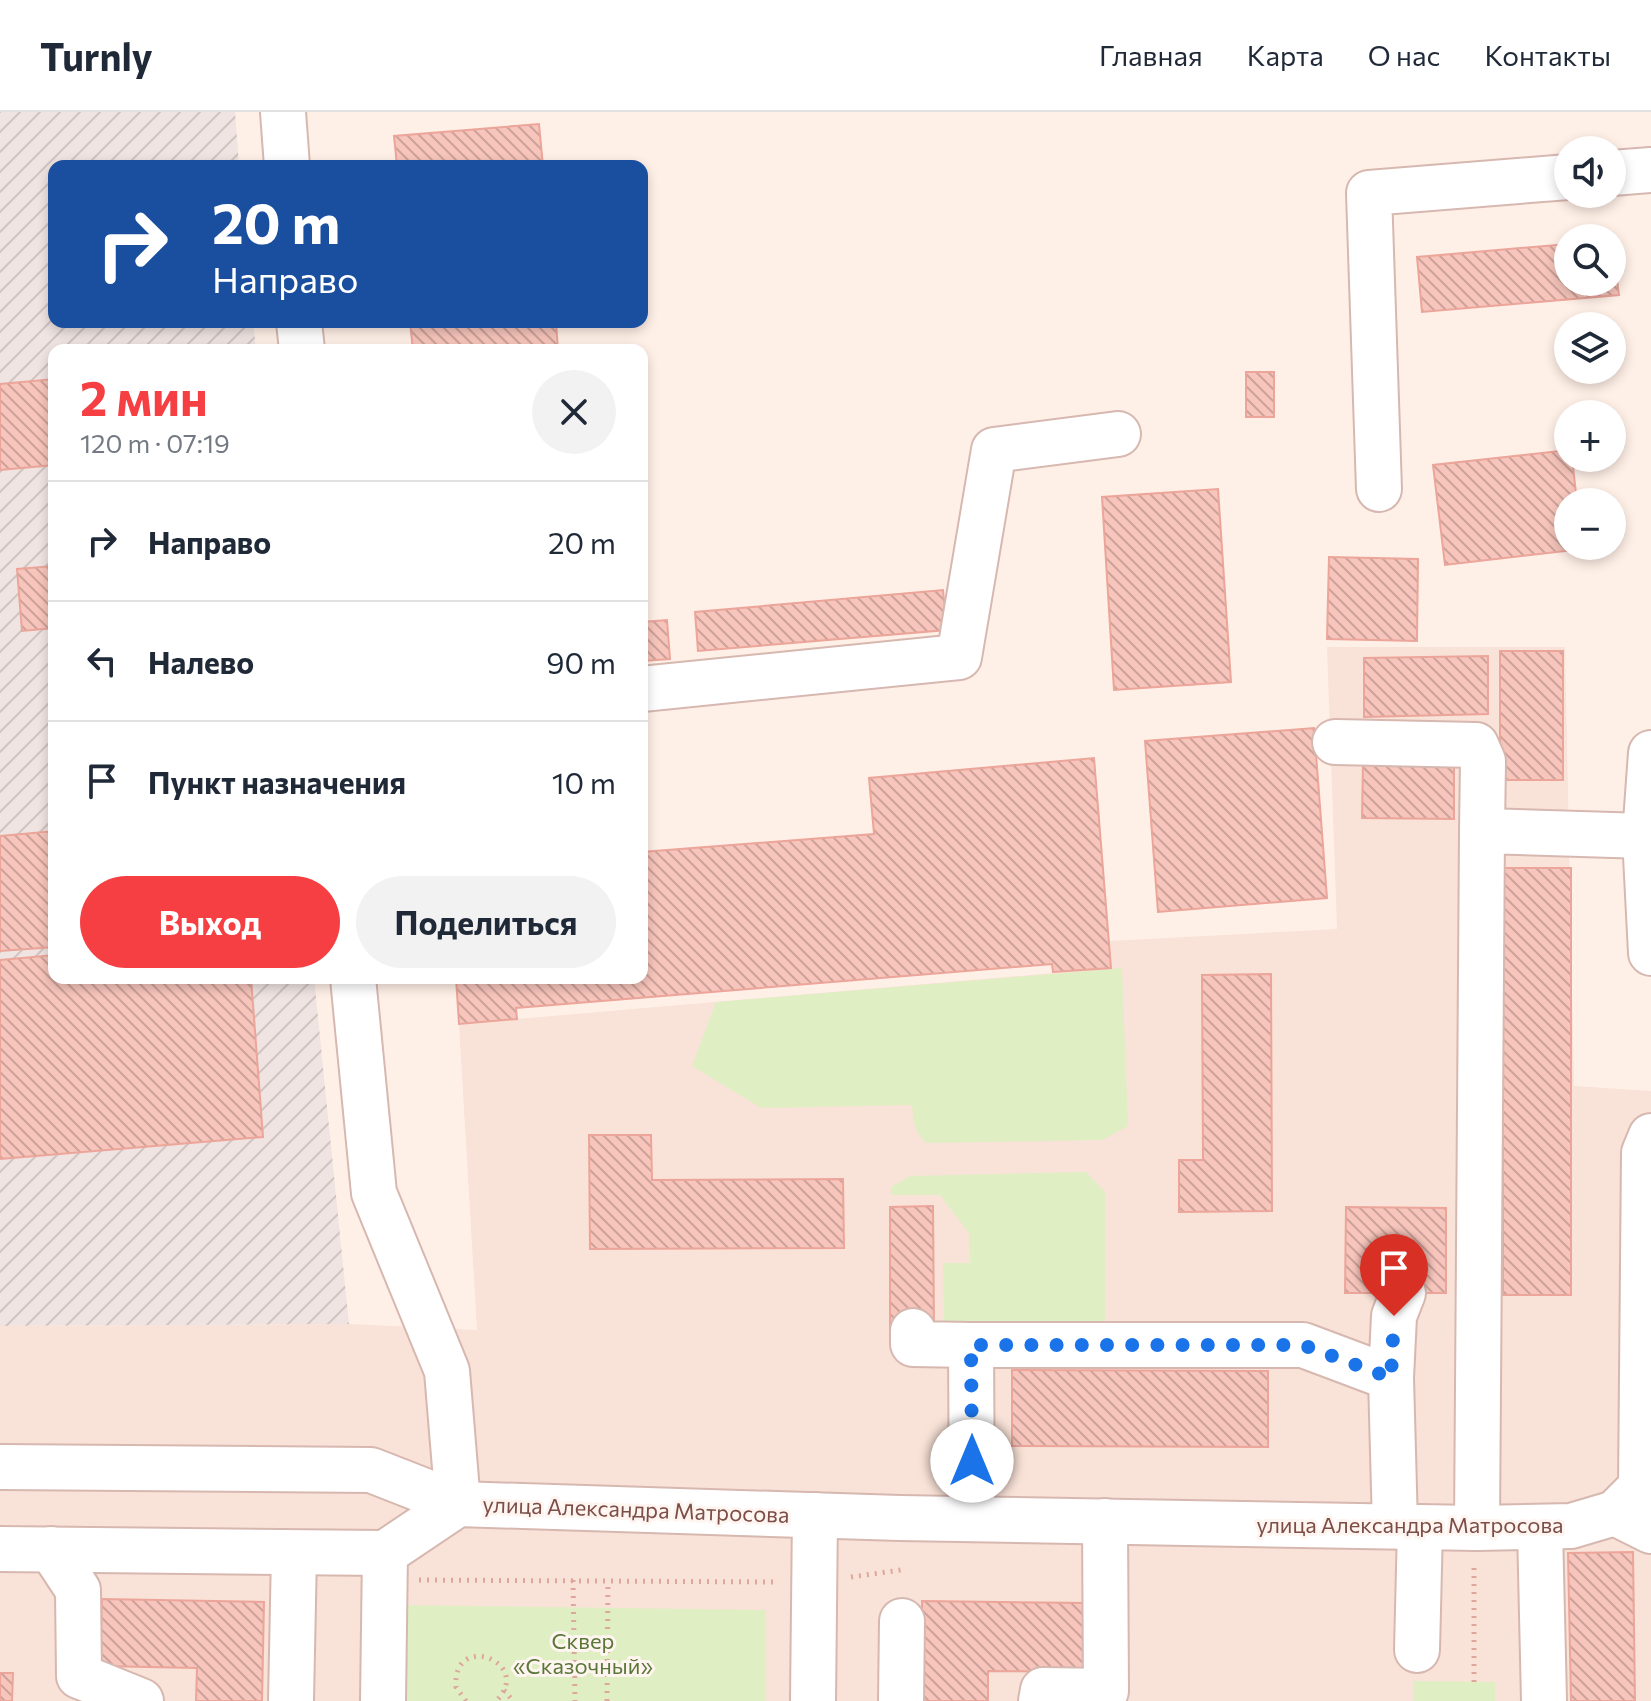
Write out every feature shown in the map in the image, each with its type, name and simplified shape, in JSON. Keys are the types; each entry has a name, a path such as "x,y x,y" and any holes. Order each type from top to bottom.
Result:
{"street":[{"path":"283,112 287,160"},
{"path":"1626,172 1651,170"},
{"path":"1379,489 1369,193 1554,178"},
{"path":"648,688 959,657 994,450 1118,434"},
{"path":"1335,742 1476,745 1483,761 1476,1539"},
{"path":"1651,753 1645,836 1651,953"},
{"path":"1482,831 1645,836"},
{"name":"улица Александра Матросова","path":"354,984 374,1193 447,1371 458,1504"},
{"name":"улица Александра Матросова","path":"384,1566 458,1504 972,1519 1408,1526 1476,1539 1540,1528 1633,1522 1641,1487 1644,1153 1651,1136"},
{"path":"1393,1301 1391,1378 1408,1526 1417,1650"},
{"path":"913,1331 913,1344 1303,1345 1391,1378"},
{"path":"971,1345 972,1519"},
{"path":"0,1467 371,1470 458,1504"},
{"name":"улица Александра Матросова","path":"813,1701 815,1515"},
{"path":"1041,1701 1043,1690 1106,1696 1105,1521"},
{"path":"1540,1528 1544,1701"},
{"path":"0,1549 294,1553 384,1566 383,1701"},
{"path":"51,1549 78,1590 79,1676 141,1701"},
{"path":"291,1701 294,1553"},
{"path":"901,1701 902,1621"}],"path":[{"path":"1474,1682 1476,1539"},
{"path":"384,1566 608,1581 814,1582 901,1570"},
{"path":"573,1580 575,1701"},
{"path":"607,1701 608,1581"},
{"path":"466,1701 456,1687 458,1670 469,1658 486,1656 505,1673 504,1690 496,1701"},
{"path":"504,1690 513,1701"}],"shaded area":[{"path":"0,112 235,112 239,160 48,160 48,328 254,328 255,344 48,344 48,984 315,984 349,1324 0,1326"},
{"path":"1327,647 1565,647 1574,1086 1651,1091 1651,1701 0,1701 0,1326 349,1324 477,1330 459,1024 1111,968 1109,941 1337,929"}],"green space":[{"path":"1122,968 1128,1126 1102,1140 926,1143 916,1130 912,1105 761,1108 692,1066 716,1002"},
{"path":"1086,1172 1105,1192 1105,1323 944,1322 943,1263 970,1263 969,1233 940,1195 891,1195 891,1187 910,1176"},
{"name":"Сквер «Сказочный»","path":"402,1605 766,1610 766,1701 400,1701"},
{"path":"1413,1681 1495,1682 1495,1701 1413,1701"}],"building":[{"path":"539,124 542,160 396,160 394,136"},
{"path":"1554,245 1554,296 1607,296 1422,312 1417,257"},
{"path":"411,328 556,328 558,344 412,344"},
{"path":"1246,372 1274,372 1274,417 1246,417"},
{"path":"48,380 48,466 0,470 0,384"},
{"path":"1554,452 1554,472 1574,472 1575,488 1554,488 1554,552 1445,565 1433,465"},
{"path":"1218,489 1231,682 1114,690 1102,497"},
{"path":"1329,557 1418,559 1417,641 1327,639"},
{"path":"48,566 48,629 22,631 17,569"},
{"path":"943,590 947,630 698,651 695,612"},
{"path":"667,620 670,659 648,661 648,622"},
{"path":"1500,651 1563,651 1563,780 1500,780"},
{"path":"1488,656 1488,714 1364,717 1364,658"},
{"path":"1314,728 1327,898 1158,912 1145,741"},
{"path":"1094,758 1111,968 1053,972 1052,964 516,1008 517,1019 459,1024 456,984 648,984 648,852 874,834 869,778"},
{"path":"1363,765 1454,766 1454,819 1362,818"},
{"path":"48,832 48,947 0,951 0,836"},
{"path":"1503,868 1571,868 1571,1295 1503,1295"},
{"path":"48,956 48,984 251,984 263,1137 0,1159 0,960"},
{"path":"1271,974 1272,1211 1179,1212 1179,1160 1203,1160 1202,975"},
{"path":"589,1135 651,1135 652,1180 843,1179 844,1248 590,1249"},
{"path":"933,1206 934,1331 890,1331 890,1207"},
{"path":"1346,1207 1446,1208 1446,1293 1345,1293"},
{"path":"1012,1370 1268,1371 1268,1447 1012,1446"},
{"path":"1633,1552 1635,1701 1571,1701 1568,1553"},
{"path":"102,1599 264,1602 262,1701 196,1701 197,1668 100,1666"},
{"path":"922,1601 1086,1603 1086,1672 988,1671 988,1701 922,1701"},
{"path":"0,1673 13,1673 12,1701 0,1701"}],"route":[{"path":"972,1461 971,1345 1303,1345 1391,1378 1394,1316"}]}
